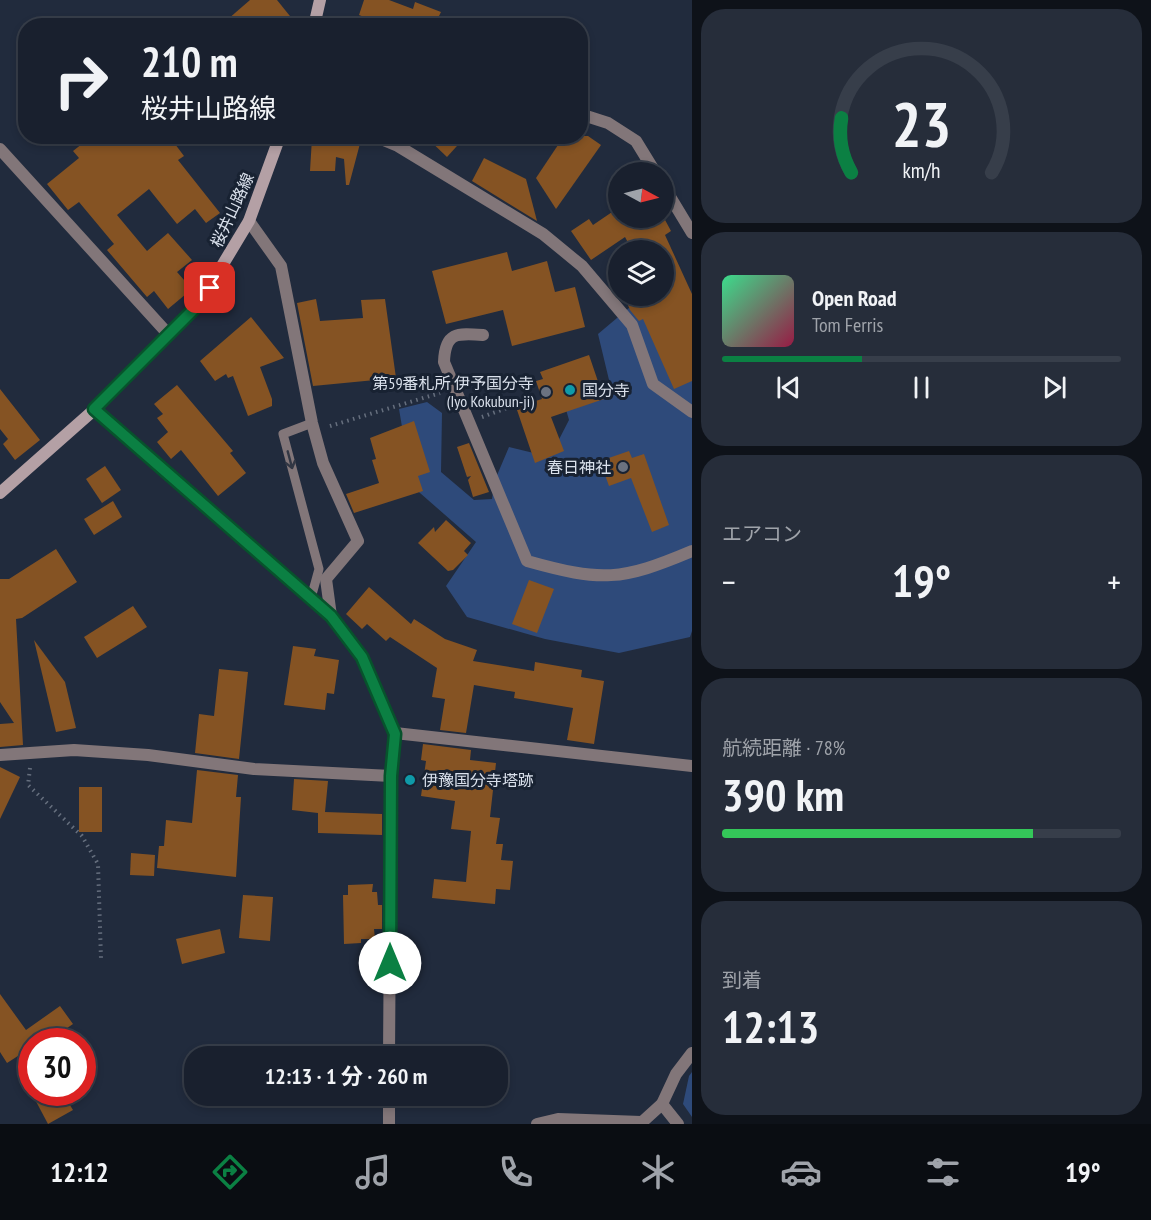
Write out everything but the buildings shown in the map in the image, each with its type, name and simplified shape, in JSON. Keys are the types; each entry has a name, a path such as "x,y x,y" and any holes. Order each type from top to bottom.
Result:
{"main road":[{"path":"318,18 320,0"},
{"name":"桜井山路線","path":"0,493 94,409 199,304 249,221 277,144"}],"street":[{"path":"588,117 608,123 636,141 649,162"},
{"path":"393,144 543,234 582,266 632,326 653,384 692,412"},
{"path":"0,149 169,335"},
{"path":"674,203 692,233"},
{"path":"249,221 281,266 313,427 323,462 358,542 327,579 331,616"},
{"path":"483,335 452,336 444,346 444,362 527,561 574,574 610,577 644,571 692,551"},
{"path":"94,409 331,616 362,657 395,734 391,776 389,1046"},
{"path":"395,734 692,766"},
{"path":"0,755 74,750 148,755 254,769 391,776"},
{"path":"537,1124 558,1119 641,1123 662,1104 676,1074 692,1053"},
{"path":"662,1104 678,1124"},
{"path":"389,1106 389,1124"}],"lane":[{"path":"311,598 319,569 283,434 313,427"}],"path":[{"path":"313,427 433,395"},
{"path":"470,422 538,397"},
{"path":"32,752 28,785 82,836 98,864 101,959"}],"shaded area":[{"path":"631,306 639,306 692,376 692,631 690,637 619,653 545,639 467,617 446,586 476,542 412,486 399,409 427,402 442,413 441,472 474,500 492,499 495,480 509,447 550,457 569,420 563,399 609,380 598,334"},
{"path":"692,1072 692,1117 683,1104 689,1076"}],"place":[{"name":"国分寺","path":"570,390"},
{"name":"第59番札所 伊予国分寺 (Iyo Kokubun-ji)","path":"546,392"},
{"name":"春日神社","path":"623,467"},
{"name":"伊豫国分寺塔跡","path":"410,780"}],"route":[{"path":"210,288 199,304 94,409 331,616 362,657 395,734 391,776 390,963"}]}
